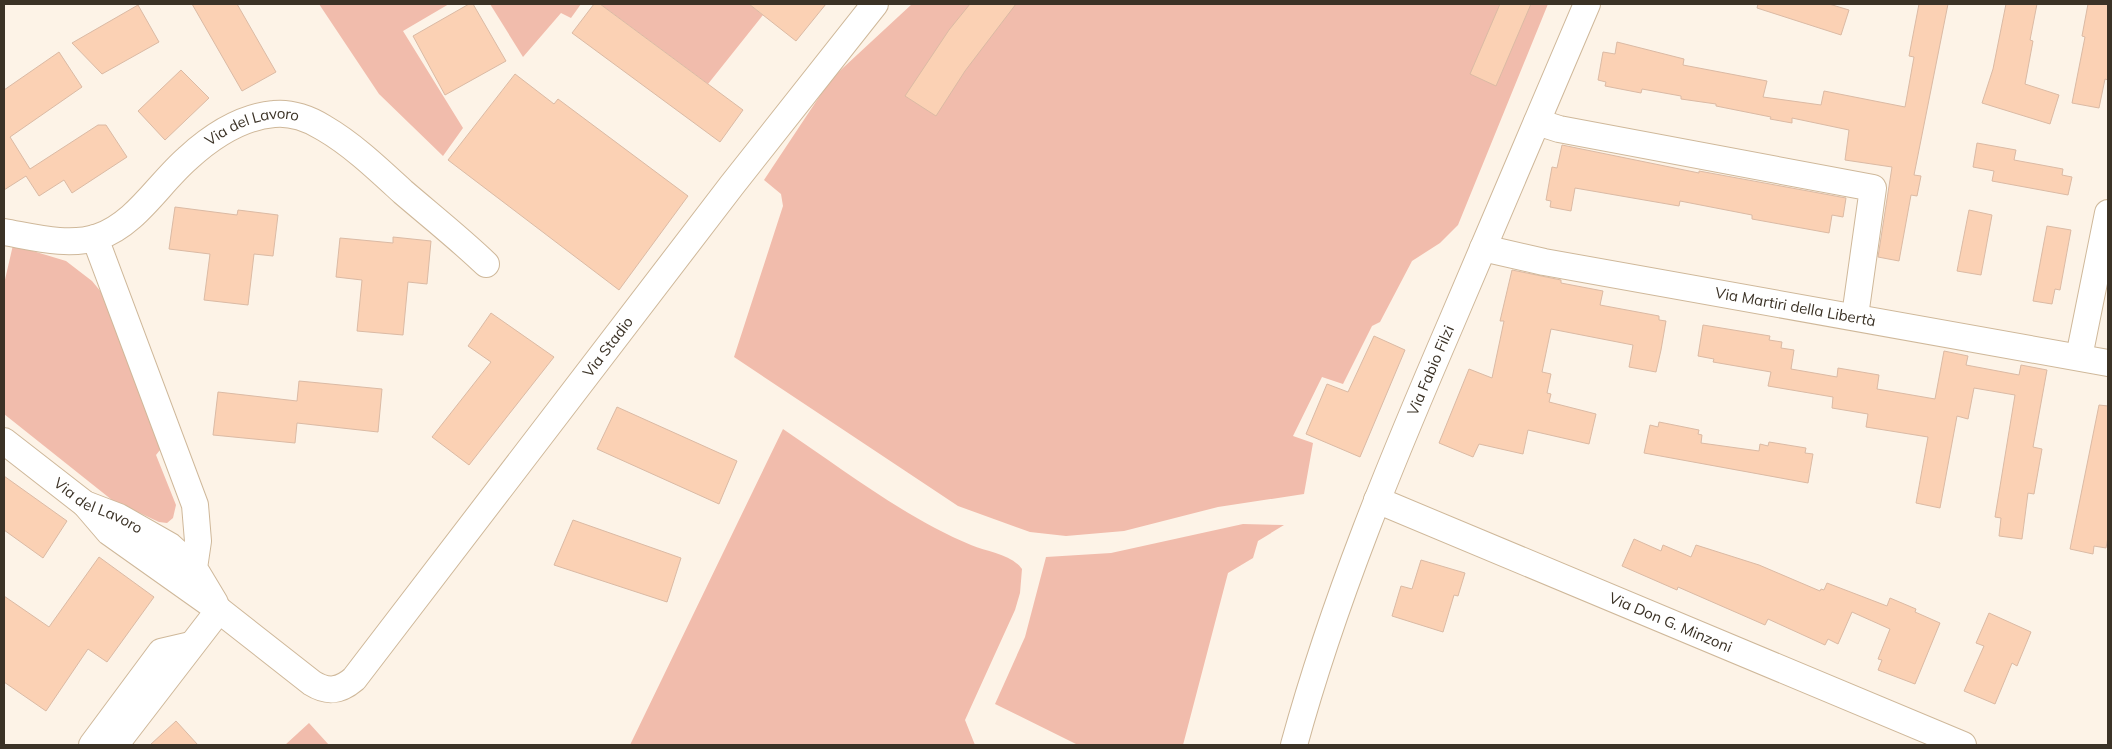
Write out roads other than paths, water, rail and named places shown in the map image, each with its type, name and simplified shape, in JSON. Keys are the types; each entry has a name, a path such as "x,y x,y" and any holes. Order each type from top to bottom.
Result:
{"street":[{"name":"Via Stadio","path":"219,610 320,688 326,690 340,688 354,679 732,185 875,4"},
{"name":"Via Fabio Filzi","path":"1294,745 1315,670 1377,500 1587,4"},
{"name":"Via del Lavoro","path":"4,232 69,241 95,238 127,221 182,164 221,133 258,117 274,113 290,114 323,127 348,144 486,264"},
{"path":"1537,122 1559,129 1873,188 1855,316"},
{"path":"2079,357 2108,213"},
{"path":"95,238 195,505 198,541 194,568"},
{"name":"Via Martiri della Libertà","path":"1483,248 1544,262 2108,362"},
{"name":"Via del Lavoro","path":"4,441 85,504 119,517 170,546 194,568 219,610"},
{"name":"Via Don G. Minzoni","path":"1377,500 1963,745"},
{"path":"85,504 109,532 219,610 118,740"},
{"path":"92,745 161,652 191,645"}]}
